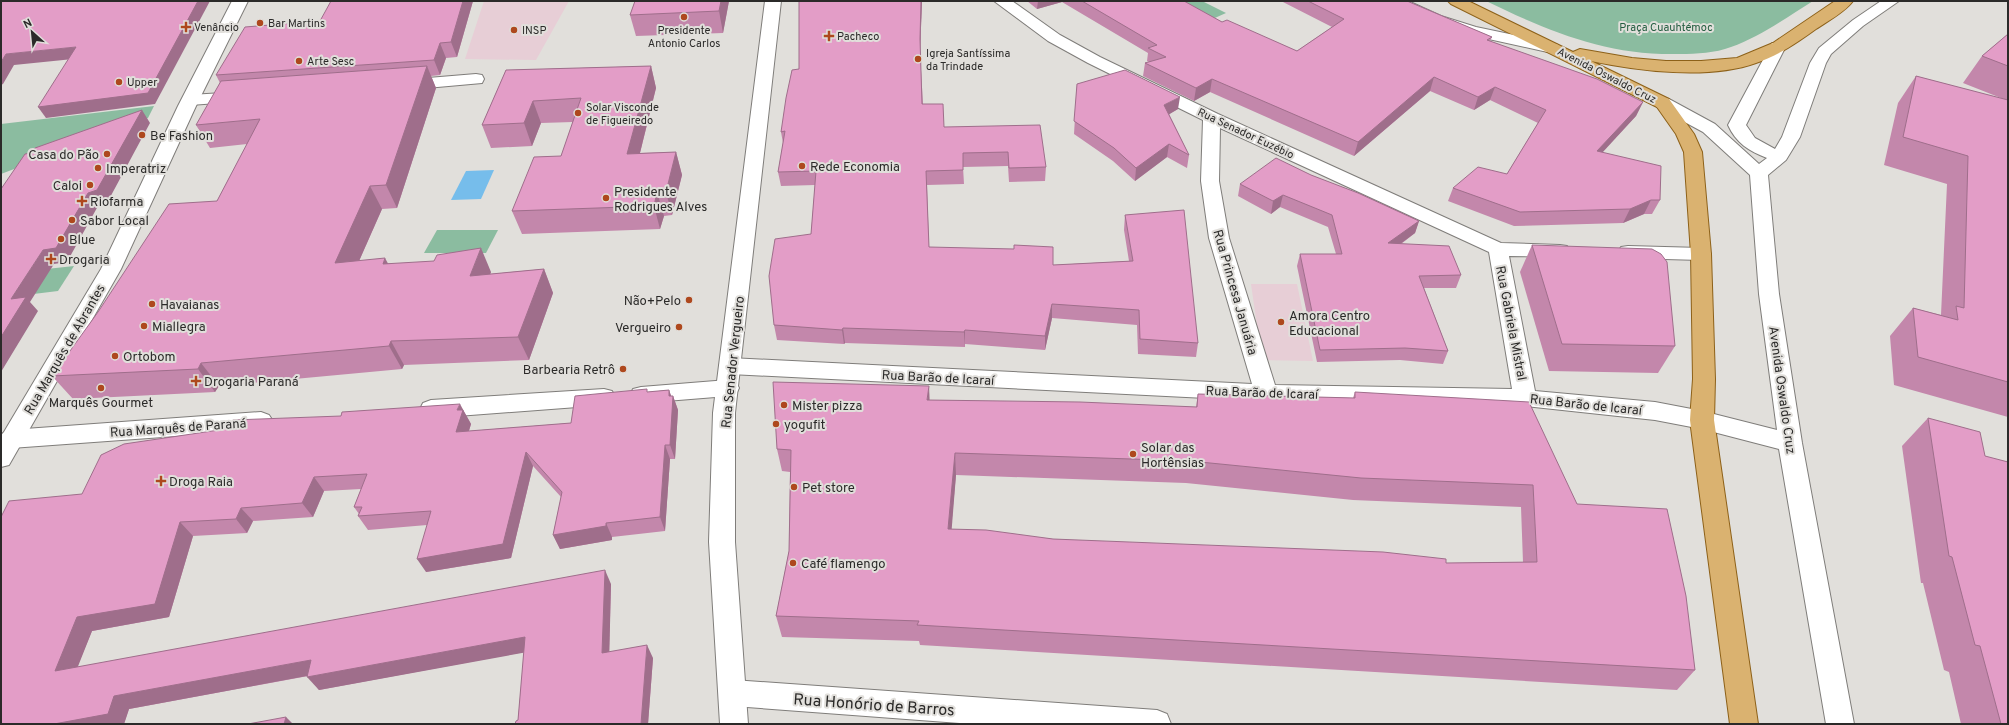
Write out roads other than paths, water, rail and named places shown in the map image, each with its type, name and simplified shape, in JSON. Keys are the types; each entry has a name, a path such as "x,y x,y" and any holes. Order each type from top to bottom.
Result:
{"main road":[{"path":"1456,1 1552,48 1640,65 1677,67 1732,64 1754,58 1778,46 1845,1"},
{"name":"Avenida Oswaldo Cruz","path":"1552,48 1663,103 1685,134 1693,152 1701,254 1704,378 1702,420 1744,724"}],"street":[{"name":"Rua Marquês de Abrantes","path":"6,449 111,269 190,100 240,1"},
{"name":"Rua Senador Vergueiro","path":"734,724 722,542 724,413 773,1"},
{"name":"Rua Senador Euzébio","path":"1002,1 1054,38 1094,60 1212,118 1498,249"},
{"path":"1395,1 1436,19 1472,30 1552,48"},
{"path":"1760,173 1780,156 1791,137 1818,63 1825,51 1858,23 1891,1"},
{"path":"1778,46 1737,125 1744,139 1752,145 1780,156"},
{"path":"391,86 476,79"},
{"path":"190,100 252,96"},
{"name":"Avenida Oswaldo Cruz","path":"1663,103 1710,128 1760,173 1769,294 1790,443 1840,724"},
{"name":"Rua Princesa Januária","path":"1212,118 1210,181 1219,238 1266,393"},
{"path":"1498,249 1576,251"},
{"name":"Rua Gabriela Mistral","path":"1498,249 1525,398"},
{"path":"1607,252 1701,254"},
{"path":"409,411 729,377"},
{"name":"Rua Barão de Icaraí","path":"729,377 1266,393 1525,398 1655,411 1702,420 1790,443"},
{"name":"Rua Marquês de Paraná","path":"6,449 282,420"},
{"name":"Rua Honório de Barros","path":"733,693 1157,724"}],"water":[{"path":"494,170 481,199 451,200 466,171"}],"place":[{"name":"Presidente Antonio Carlos","path":"684,17"},
{"name":"Bar Martins","path":"260,23"},
{"name":"Venâncio","path":"186,27"},
{"name":"INSP","path":"514,30"},
{"name":"Pacheco","path":"829,36"},
{"name":"Igreja Santíssima da Trindade","path":"918,59"},
{"name":"Arte Sesc","path":"299,61"},
{"name":"Upper","path":"119,82"},
{"name":"Solar Visconde de Figueiredo","path":"578,113"},
{"name":"Be Fashion","path":"142,135"},
{"name":"Casa do Pão","path":"107,154"},
{"name":"Rede Economia","path":"802,166"},
{"name":"Imperatriz","path":"98,168"},
{"name":"Caloi","path":"90,185"},
{"name":"Presidente Rodrigues Alves","path":"606,198"},
{"name":"Riofarma","path":"82,201"},
{"name":"Sabor Local","path":"72,220"},
{"name":"Blue","path":"61,239"},
{"name":"Drogaria","path":"51,259"},
{"name":"Não+Pelo","path":"689,300"},
{"name":"Havaianas","path":"152,304"},
{"name":"Amora Centro Educacional","path":"1281,322"},
{"name":"Miallegra","path":"144,326"},
{"name":"Vergueiro","path":"679,327"},
{"name":"Ortobom","path":"115,356"},
{"name":"Barbearia Retrô","path":"623,369"},
{"name":"Drogaria Paraná","path":"196,381"},
{"name":"Marquês Gourmet","path":"101,388"},
{"name":"Mister pizza","path":"784,405"},
{"name":"yogufit","path":"776,424"},
{"name":"Solar das Hortênsias","path":"1133,454"},
{"name":"Droga Raia","path":"161,481"},
{"name":"Pet store","path":"794,487"},
{"name":"Café flamengo","path":"793,563"}],"park label":[{"name":"Praça Cuauhtémoc","path":"1666,27"}]}
